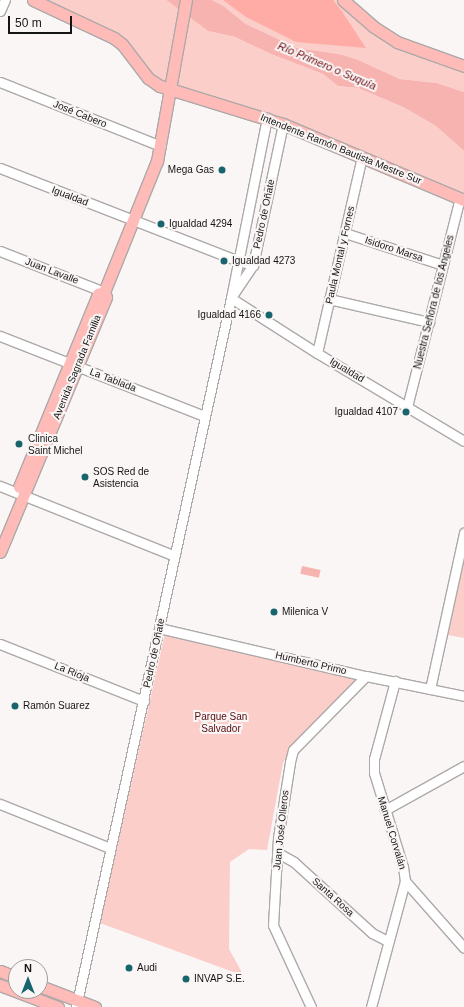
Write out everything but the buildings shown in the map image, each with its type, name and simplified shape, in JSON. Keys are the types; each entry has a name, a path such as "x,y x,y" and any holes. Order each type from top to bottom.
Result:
{"main road":[{"name":"Intendente Ramón Bautista Mestre Sur","path":"33,0 114,38 122,44 148,78 160,86 267,118 462,199"},
{"name":"Avenida Sagrada Familia","path":"0,552 20,494 74,365 106,297 104,292 155,166 161,146 186,0"},
{"path":"343,0 374,27 397,42 464,66"},
{"name":"Avenida Sagrada Familia","path":"0,533 20,494"},
{"path":"0,985 58,1007"},
{"path":"48,990 76,1003 95,1007"}],"street":[{"path":"0,11 5,0"},
{"name":"José Cabero","path":"0,82 161,146"},
{"name":"Pedro de Oñate","path":"76,1003 144,700 204,416 231,298 267,118"},
{"name":"Pedro de Oñate","path":"231,298 253,265 283,124"},
{"name":"Paula Montal y Fornes","path":"317,353 362,157"},
{"name":"Igualdad","path":"0,168 238,261 253,265"},
{"name":"Nuestra Señora de los Angeles","path":"407,407 443,265 462,199"},
{"name":"Isidoro Marsa","path":"345,233 443,265"},
{"name":"Juan Lavalle","path":"0,251 104,292"},
{"name":"Igualdad","path":"231,298 317,353 464,441"},
{"path":"329,299 429,322"},
{"name":"La Tablada","path":"0,336 204,416"},
{"path":"0,486 175,556"},
{"path":"430,689 464,533"},
{"name":"Humberto Primo","path":"159,628 366,676 464,696"},
{"name":"La Rioja","path":"0,644 144,700"},
{"name":"Juan José Olleros","path":"311,1007 274,929 279,826 291,754 366,676"},
{"name":"Manuel Corvalán","path":"371,1007 405,881 403,867 374,773 374,765 395,681"},
{"path":"385,810 464,766"},
{"path":"0,804 110,848"},
{"name":"Santa Rosa","path":"278,853 294,862 372,933 388,941"},
{"path":"405,881 464,948"}],"green space":[{"path":"33,0 166,0 208,31 235,37 271,54 323,74 338,86 358,88 403,107 436,126 464,151 464,200 283,124 160,86 127,49"},
{"path":"212,0 343,0 374,27 464,66 464,92 437,83 400,79 356,59 339,54 297,48 246,24 222,5"},
{"path":"464,557 464,638 448,635"},
{"name":"Parque San Salvador","path":"165,633 359,680 296,740 283,763 267,850 249,849 230,862 229,949 244,976 100,923"}],"shaded area":[{"path":"223,0 333,0 366,48 296,42 246,17"}],"water":[{"name":"Río Primero o Suquía","path":"166,0 212,0 222,5 246,24 297,48 339,54 356,59 400,79 437,83 464,92 464,151 436,126 403,107 358,88 338,86 323,74 271,54 235,37 208,31"},
{"path":"302,566 321,570 319,578 300,574"}],"place":[{"name":"Mega Gas","path":"222,170"},
{"name":"Igualdad 4294","path":"161,224"},
{"name":"Igualdad 4273","path":"224,261"},
{"name":"Igualdad 4166","path":"269,315"},
{"name":"Igualdad 4107","path":"406,412"},
{"name":"Clinica Saint Michel","path":"19,444"},
{"name":"SOS Red de Asistencia","path":"85,477"},
{"name":"Milenica V","path":"274,612"},
{"name":"Ramón Suarez","path":"15,706"},
{"name":"Audi","path":"129,968"},
{"name":"INVAP S.E.","path":"186,979"}]}
